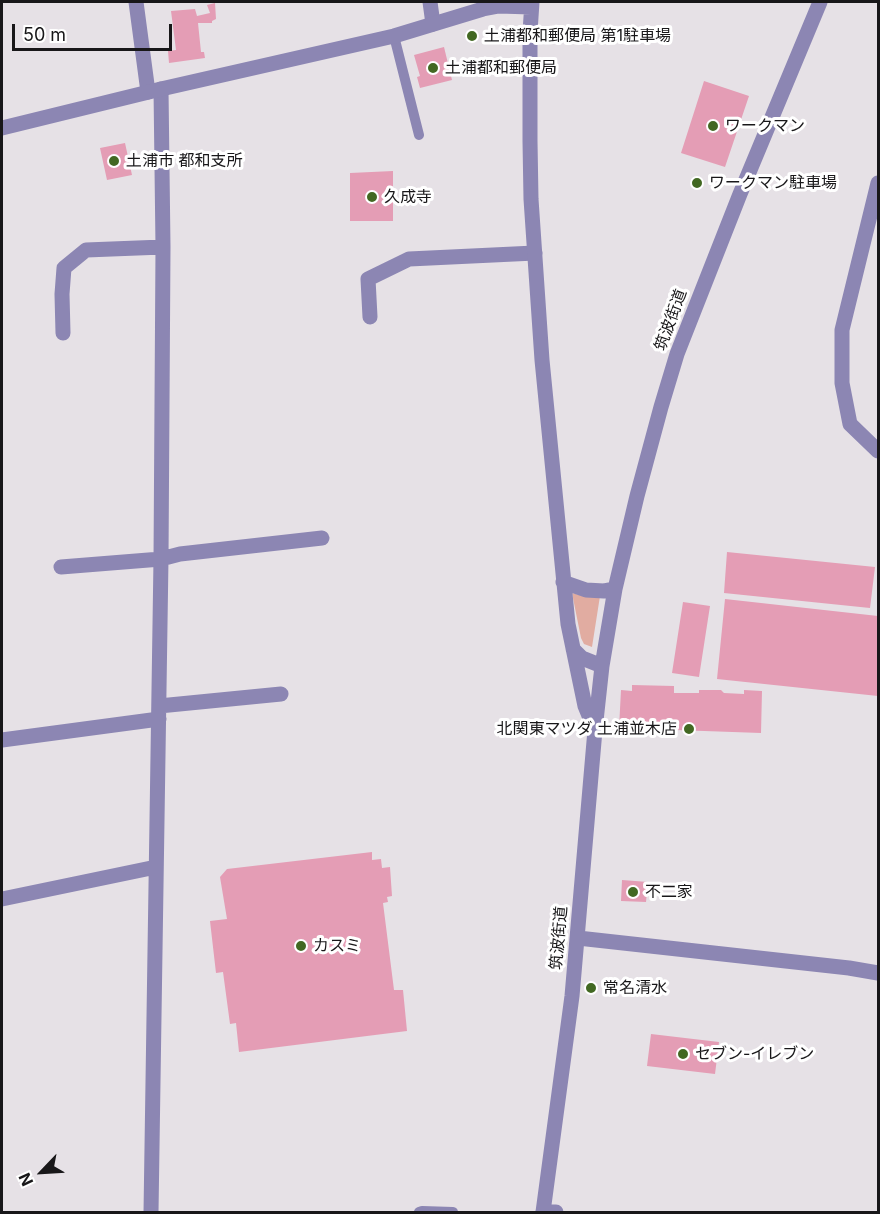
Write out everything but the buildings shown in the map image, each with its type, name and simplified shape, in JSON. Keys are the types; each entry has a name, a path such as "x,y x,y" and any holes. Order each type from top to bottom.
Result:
{"street":[{"path":"136,2 155,90 163,247 161,559 151,1212"},
{"path":"430,2 433,24"},
{"name":"筑波街道","path":"544,1212 572,996 602,666 615,589 637,496 677,354 820,2"},
{"path":"2,128 155,90 394,36 483,9 531,4 530,141 542,360 568,624 585,706 595,730"},
{"path":"879,183 842,330 842,383 850,424 879,452"},
{"path":"63,333 64,268 86,250 163,247"},
{"path":"370,317 368,279 409,259 535,253"},
{"path":"61,567 161,559 180,554 322,538"},
{"path":"564,582 586,590 615,589"},
{"path":"573,649 582,658 602,666"},
{"path":"2,740 159,712 281,694"},
{"path":"2,899 156,867"},
{"path":"578,938 879,973"}],"lane":[{"path":"394,36 419,135"},
{"path":"419,1212 453,1212"}],"shaded area":[{"path":"572,593 587,597 600,596 592,647 584,644 581,638"}],"place":[{"name":"土浦都和郵便局 第1駐車場","path":"472,36"},
{"name":"土浦都和郵便局","path":"433,68"},
{"name":"ワークマン","path":"713,126"},
{"name":"土浦市 都和支所","path":"114,161"},
{"name":"ワークマン駐車場","path":"697,183"},
{"name":"久成寺","path":"372,197"},
{"name":"北関東マツダ 土浦並木店","path":"689,729"},
{"name":"不二家","path":"633,892"},
{"name":"カスミ","path":"301,946"},
{"name":"常名清水","path":"591,988"},
{"name":"セブン-イレブン","path":"683,1054"}]}
